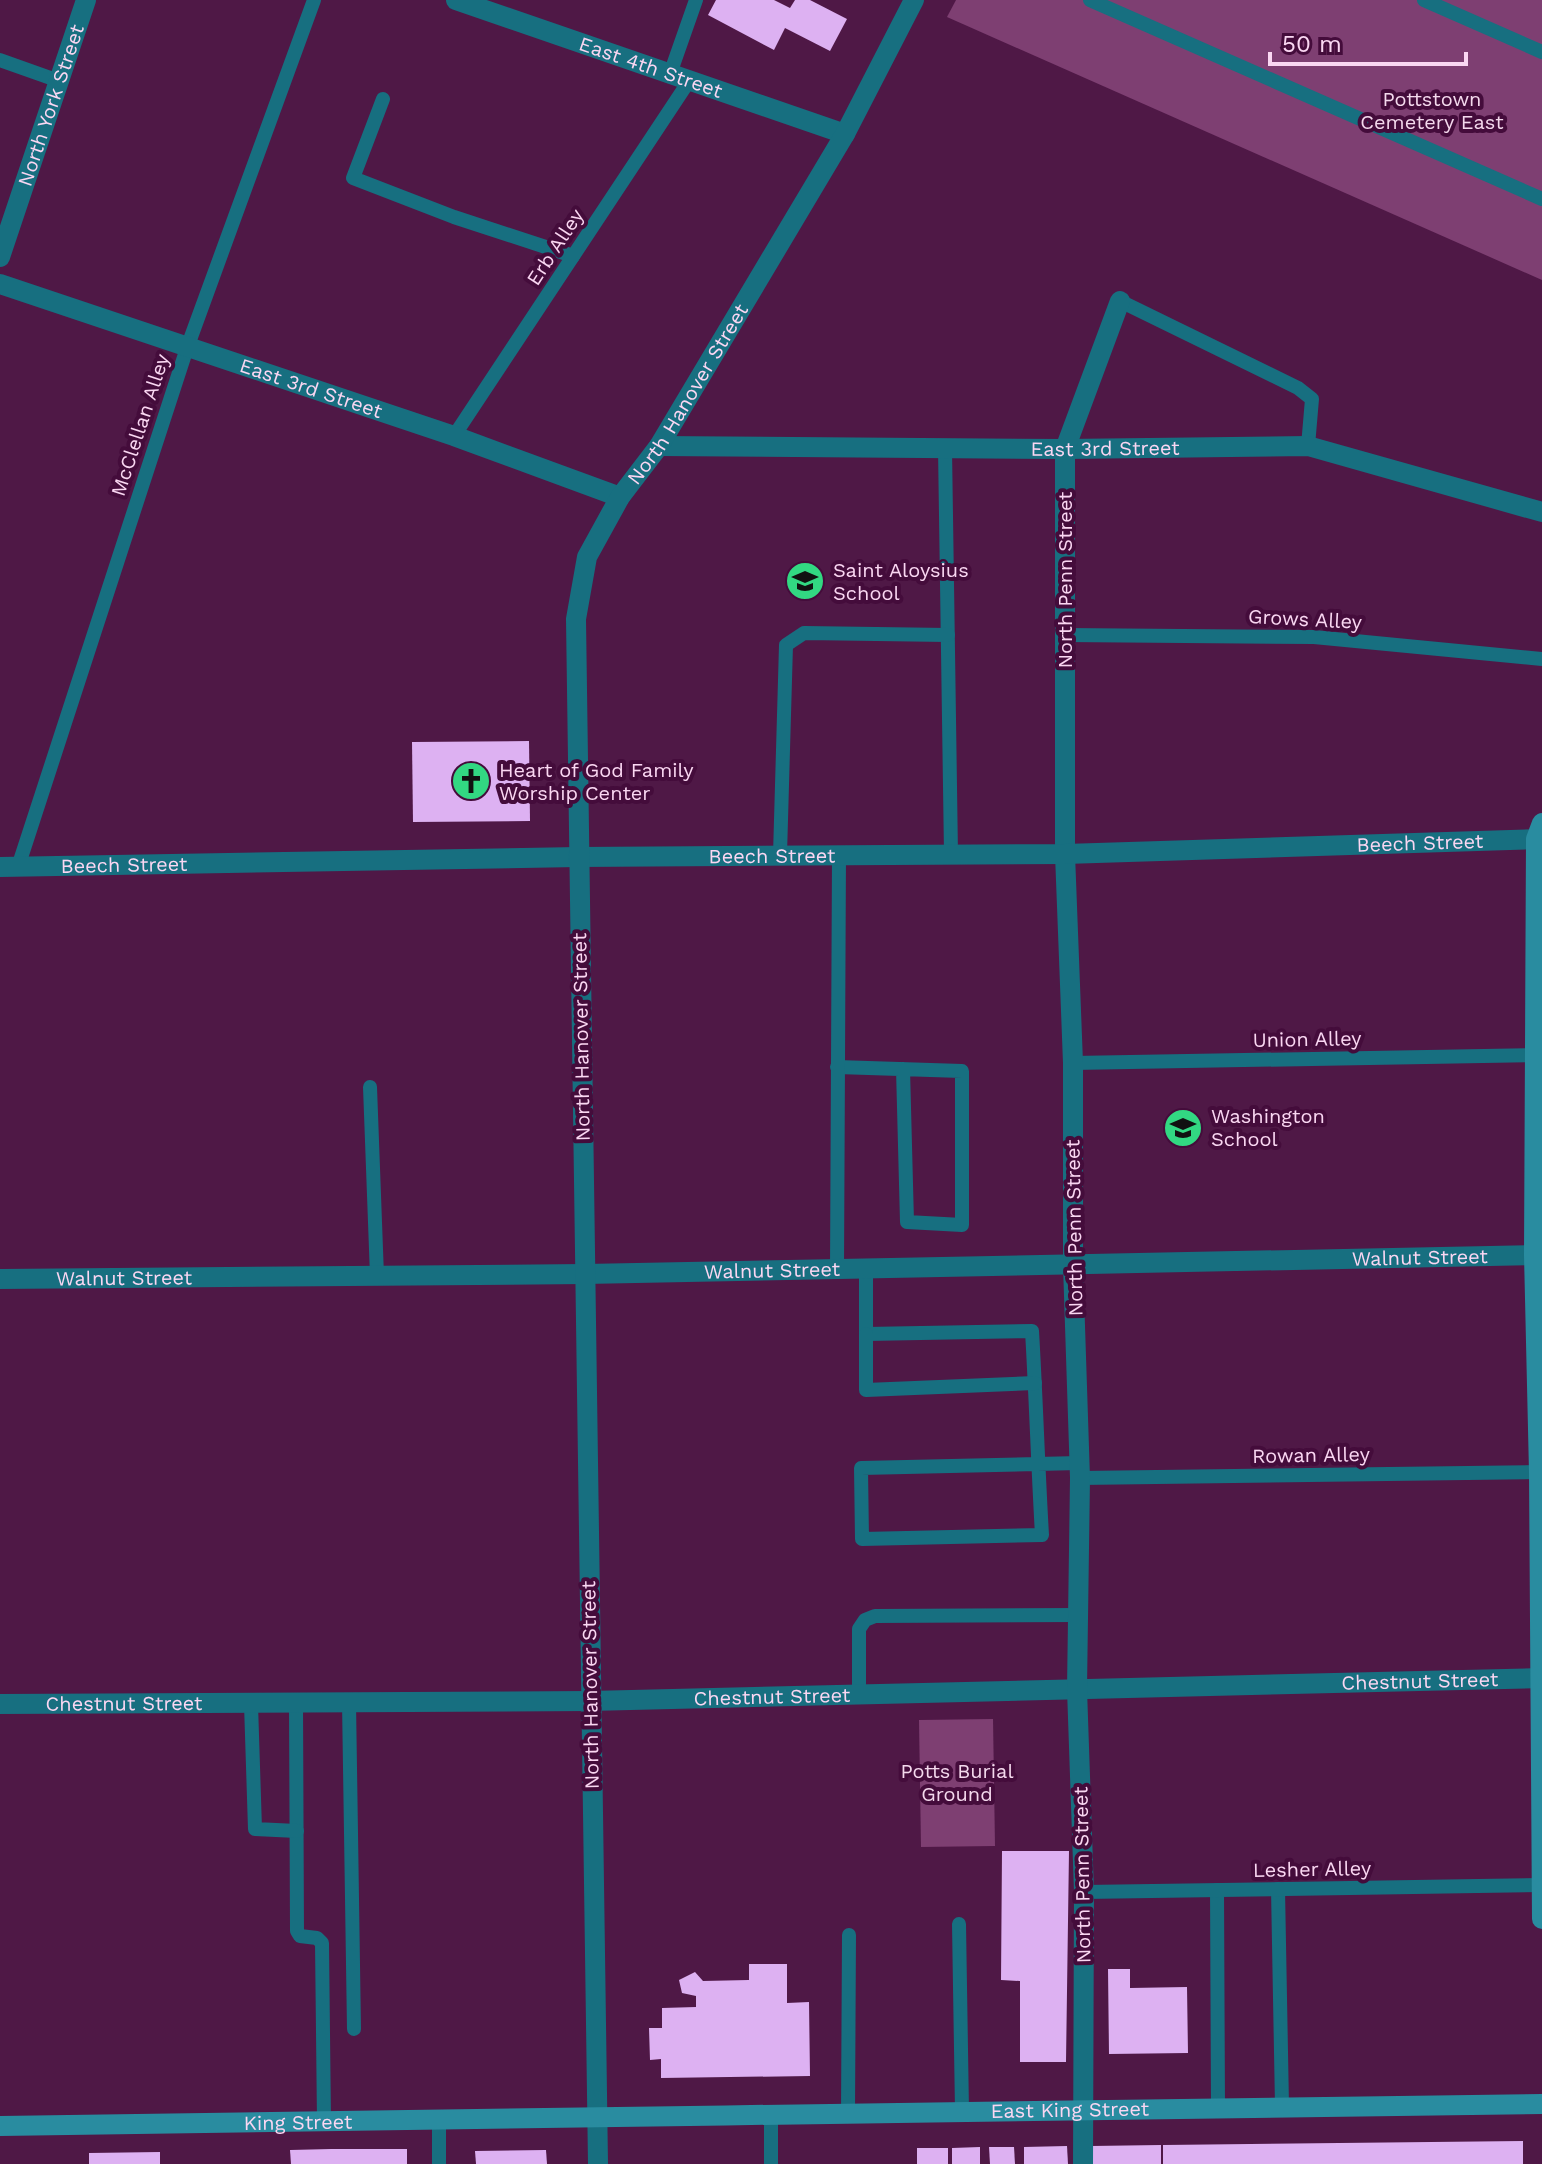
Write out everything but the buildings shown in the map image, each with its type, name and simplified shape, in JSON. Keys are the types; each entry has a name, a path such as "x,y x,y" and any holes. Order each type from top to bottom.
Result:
{"main road":[{"path":"1540,834 1538,1255 1542,1919"},
{"name":"East King Street","path":"597,2119 1083,2108 1542,2104"},
{"name":"King Street","path":"0,2126 597,2119"}],"street":[{"name":"North York Street","path":"0,257 86,0"},
{"name":"East 4th Street","path":"456,0 845,134"},
{"name":"North Hanover Street","path":"598,2164 576,619 587,557 620,497 659,446 845,134 914,0"},
{"name":"East 3rd Street","path":"0,284 454,436 620,497"},
{"name":"North Penn Street","path":"1083,2164 1084,1892 1077,1689 1079,1470 1073,1265 1073,1063 1065,854 1065,449 1120,301"},
{"name":"East 3rd Street","path":"659,446 1065,449 1308,446 1542,512"},
{"name":"Beech Street","path":"9,867 578,857 1065,854 1540,834"},
{"name":"Walnut Street","path":"0,1279 585,1274 1538,1255"},
{"name":"Chestnut Street","path":"0,1704 590,1701 1541,1678"}],"lane":[{"name":"McClellan Alley","path":"9,867 187,348 314,0"},
{"name":"Erb Alley","path":"454,436 573,256 679,77 696,0"},
{"path":"1090,0 1542,199"},
{"path":"1424,0 1542,52"},
{"path":"0,60 59,81"},
{"path":"383,99 353,178 454,217 573,256"},
{"path":"1120,301 1298,388 1312,399 1308,446"},
{"path":"945,448 951,854"},
{"path":"780,855 786,645 804,633 948,635"},
{"name":"Grows Alley","path":"1065,635 1314,637 1542,659"},
{"path":"837,1270 839,855"},
{"name":"Union Alley","path":"1073,1063 1538,1055"},
{"path":"837,1067 903,1069 962,1071 962,1225 907,1222 903,1069"},
{"path":"370,1087 377,1276"},
{"path":"866,1269 866,1390 1035,1383"},
{"path":"866,1334 1032,1331 1038,1463"},
{"name":"Rowan Alley","path":"1038,1463 1042,1535 862,1539 861,1468 1038,1463 1079,1470 1540,1472"},
{"path":"859,1695 859,1629 865,1620 875,1616 1078,1615"},
{"path":"296,1702 297,1931 300,1936 317,1938 322,1943 324,2122"},
{"path":"349,1702 354,2029"},
{"path":"251,1704 255,1829 297,1831"},
{"name":"Lesher Alley","path":"1084,1892 1542,1885"},
{"path":"1278,1889 1282,2106"},
{"path":"1217,1890 1218,2107"},
{"path":"959,1924 962,2111"},
{"path":"848,2114 849,1935"},
{"path":"771,2116 771,2164"},
{"path":"439,2121 439,2164"}],"green space":[{"name":"Pottstown Cemetery East","path":"956,0 1542,0 1542,280 947,17"},
{"name":"Potts Burial Ground","path":"993,1719 995,1846 921,1847 919,1720"}],"place":[{"name":"Saint Aloysius School","path":"805,581"},
{"name":"Heart of God Family Worship Center","path":"471,781"},
{"name":"Washington School","path":"1183,1128"}]}
